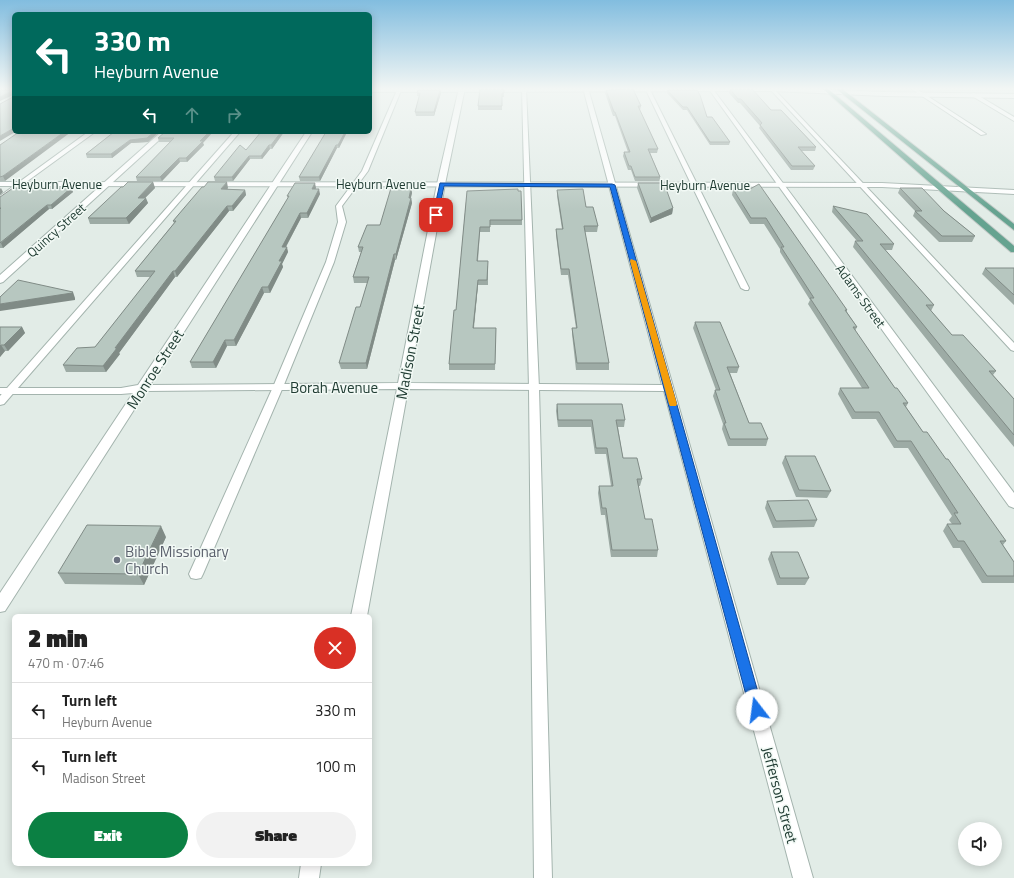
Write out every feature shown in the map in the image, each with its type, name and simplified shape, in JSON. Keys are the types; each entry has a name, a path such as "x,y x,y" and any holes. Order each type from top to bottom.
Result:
{"main road":[{"path":"871,129 1014,250"},
{"path":"888,129 1014,228"}],"street":[{"name":"Madison Street","path":"359,614 404,386 441,184 453,129"},
{"name":"Jefferson Street","path":"597,129 803,878"},
{"name":"Adams Street","path":"740,129 1014,504"},
{"name":"Quincy Street","path":"0,280 163,134"},
{"name":"Monroe Street","path":"0,606 308,134"},
{"name":"Heyburn Avenue","path":"0,184 862,185 1014,192"},
{"name":"Borah Avenue","path":"5,391 121,391 142,388 404,386 668,388"},
{"path":"309,878 312,866"}],"lane":[{"path":"196,574 278,387 330,262 342,222 339,206 365,171 383,129"},
{"path":"526,129 534,388 543,878"},
{"path":"668,129 745,288"},
{"path":"809,129 1014,348"},
{"path":"975,129 983,134"},
{"path":"0,199 89,134"},
{"path":"0,402 5,391 235,134"}],"building":[{"path":"0,129 12,129 12,129 0,136"},
{"path":"621,129 649,129 658,149 648,149 660,177 635,177 624,152 630,152"},
{"path":"701,129 721,129 730,142 710,142"},
{"path":"763,129 799,129 816,147 798,147 815,166 792,166"},
{"path":"16,134 61,134 0,177 0,145"},
{"path":"111,134 152,134 147,138 130,140 111,154 86,154"},
{"path":"163,134 207,134 200,141 203,141 186,158 179,158 160,177 136,177 174,138 158,138"},
{"path":"259,134 279,134 261,156 249,156 232,177 214,177 240,145 246,150"},
{"path":"325,134 344,134 338,145 336,145 319,177 299,177"},
{"path":"128,182 153,182 138,198 146,198 126,218 88,218 121,187"},
{"path":"208,182 227,182 221,189 245,190 232,206 227,206 175,271 173,271 103,366 63,365 77,348 95,347 155,271 135,271 176,221 173,221"},
{"path":"295,183 315,183 312,189 319,189 307,213 300,213 282,247 287,247 279,261 282,261 268,287 262,287 234,340 225,340 213,362 190,362 289,196 287,196"},
{"path":"638,183 664,183 673,208 651,218"},
{"path":"759,184 847,310 845,310 857,327 853,327 895,388 897,388 908,403 903,403 923,432 927,432 946,459 948,459 1006,541 1000,541 1014,562 1014,576 987,576 964,541 958,541 947,524 961,524 954,513 958,513 911,441 897,441 879,412 855,412 840,388 869,388 810,298 814,298 781,247 784,247 766,218 751,218 733,189 750,189"},
{"path":"13,188 71,188 51,205 47,205 0,243 0,197"},
{"path":"391,188 411,188 409,198 411,198 396,254 394,254 366,363 339,363 356,307 360,307 369,277 353,277 363,247 358,247 367,225 380,225"},
{"path":"900,188 922,188 944,211 975,236 942,236 915,211 922,211"},
{"path":"518,189 518,191 521,191 522,220 490,220 490,227 480,227 477,261 488,261 487,280 478,280 473,328 496,328 495,364 449,364 454,310 456,310 467,191"},
{"path":"583,189 586,207 593,207 598,226 584,226 609,363 577,363 572,328 577,328 569,269 561,269 556,229 563,229 557,190"},
{"path":"833,206 867,214 894,244 880,244 934,305 926,305 952,335 963,335 996,371 989,371 1014,399 1014,435 855,241 863,241"},
{"path":"985,268 1014,268 1014,295"},
{"path":"18,280 73,292 0,304 0,297"},
{"path":"695,322 720,322 739,367 727,367 749,423 761,423 768,439 730,439 715,390 720,390"},
{"path":"0,327 22,327 4,345 0,346"},
{"path":"557,404 622,404 625,420 616,420 623,458 637,458 642,479 637,479 645,519 652,519 658,550 612,550 606,508 602,508 599,486 613,486 607,448 596,448 592,420 558,420"},
{"path":"785,456 815,456 831,491 799,490"},
{"path":"808,500 817,520 776,521 767,501"},
{"name":"Bible Missionary Church","path":"87,525 161,526 138,574 58,573"},
{"path":"771,552 798,552 809,578 780,578"}],"slow traffic":[{"path":"633,261 673,404"}],"place":[{"name":"Bible Missionary Church","path":"117,560"}],"route":[{"path":"436,215 441,184 612,185 757,710"}]}
